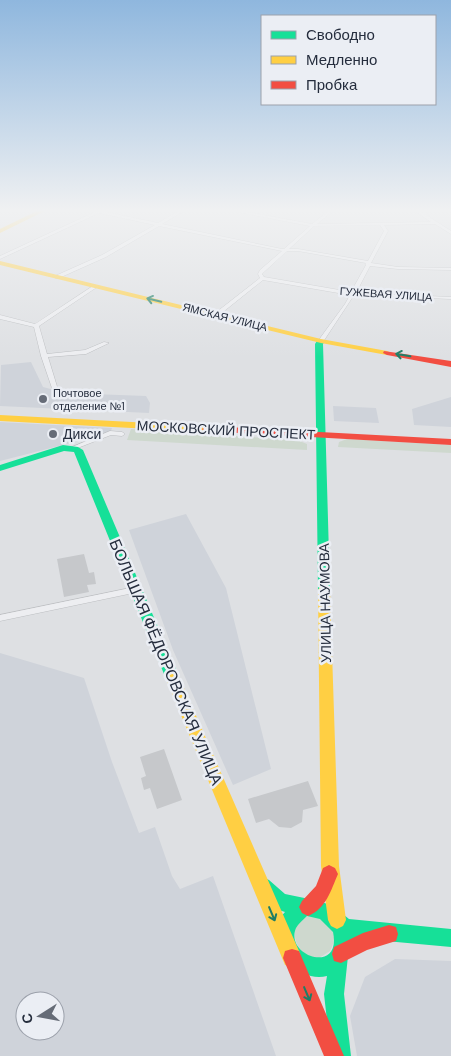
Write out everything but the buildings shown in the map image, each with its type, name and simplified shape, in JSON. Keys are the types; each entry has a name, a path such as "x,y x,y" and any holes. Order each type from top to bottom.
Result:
{"main road":[{"name":"ЯМСКАЯ УЛИЦА","path":"0,263 321,341 451,364"},
{"name":"УЛИЦА НАУМОВА","path":"321,341 319,344 320,430 330,866 338,922"},
{"name":"МОСКОВСКИЙ ПРОСПЕКТ","path":"0,410 320,430 451,442"},
{"name":"МОСКОВСКИЙ ПРОСПЕКТ","path":"0,418 451,434"},
{"path":"0,468 63,448 73,448"},
{"name":"БОЛЬШАЯ ФЁДОРОВСКАЯ УЛИЦА","path":"73,448 78,450 81,455 134,590 334,1056"},
{"name":"УЛИЦА НАУМОВА","path":"306,907 318,898 326,886 330,866"},
{"name":"БОЛЬШАЯ ФЁДОРОВСКАЯ УЛИЦА","path":"258,878 274,897 290,905 306,907"},
{"path":"401,933 363,942 340,955 329,966 316,969 302,965 288,949 286,925 293,914 306,907 321,908 348,928 401,933 451,938"},
{"path":"338,922 343,940 336,969 336,1009 341,1056"}],"street":[{"path":"57,277 99,258"},
{"path":"216,315 262,278 260,274 262,271 277,258"},
{"path":"343,258 398,268 451,269"},
{"path":"321,341 353,294 371,258"},
{"name":"ГУЖЕВАЯ УЛИЦА","path":"262,278 353,294 451,298"},
{"path":"0,317 36,326 95,287"},
{"path":"36,326 56,394"},
{"path":"44,356 86,352 106,343"},
{"path":"73,448 110,433 122,434"},
{"path":"0,618 134,590"}],"shaded area":[{"path":"31,362 43,387 66,393 146,396 150,403 149,413 0,406 1,365"},
{"path":"451,397 451,427 414,425 412,409"},
{"path":"333,406 376,408 379,423 334,421"},
{"path":"0,422 112,428 110,433 0,461"},
{"path":"131,429 297,440 307,444 307,450 127,440"},
{"path":"347,439 451,445 451,453 338,447 339,442"},
{"path":"186,514 226,588 271,769 233,785 173,650 129,530"},
{"path":"0,653 84,678 112,762 139,833 155,827 172,876 180,889 213,876 276,1056 0,1056"},
{"path":"312,915 324,920 332,928 334,938 330,951 319,958 303,952 295,938 298,924 303,918"},
{"path":"395,959 451,961 451,1056 357,1056 350,1016 365,977"}],"traffic: fast":[{"path":"321,341 319,344 324,590"},
{"path":"0,468 63,448 78,450 173,679"},
{"path":"263,886 281,902 303,907"},
{"path":"303,907 327,913 333,917 342,929 344,937 343,946 336,961 325,967 311,967 299,960 289,950 285,936 289,921 303,907"},
{"path":"340,924 348,928 451,938"},
{"path":"339,957 334,994 341,1056"}],"traffic: slow":[{"path":"0,263 321,341 387,353"},
{"path":"0,418 207,429"},
{"path":"324,590 330,866 337,920"},
{"path":"173,679 292,958"}],"traffic: jam":[{"path":"387,353 451,364"},
{"path":"207,429 451,442"},
{"path":"308,907 322,892 329,874"},
{"path":"341,954 363,942 389,934"},
{"path":"292,958 334,1056"}],"place":[{"name":"Почтовое отделение №1","path":"43,399"},
{"name":"Дикси","path":"53,434"}]}
